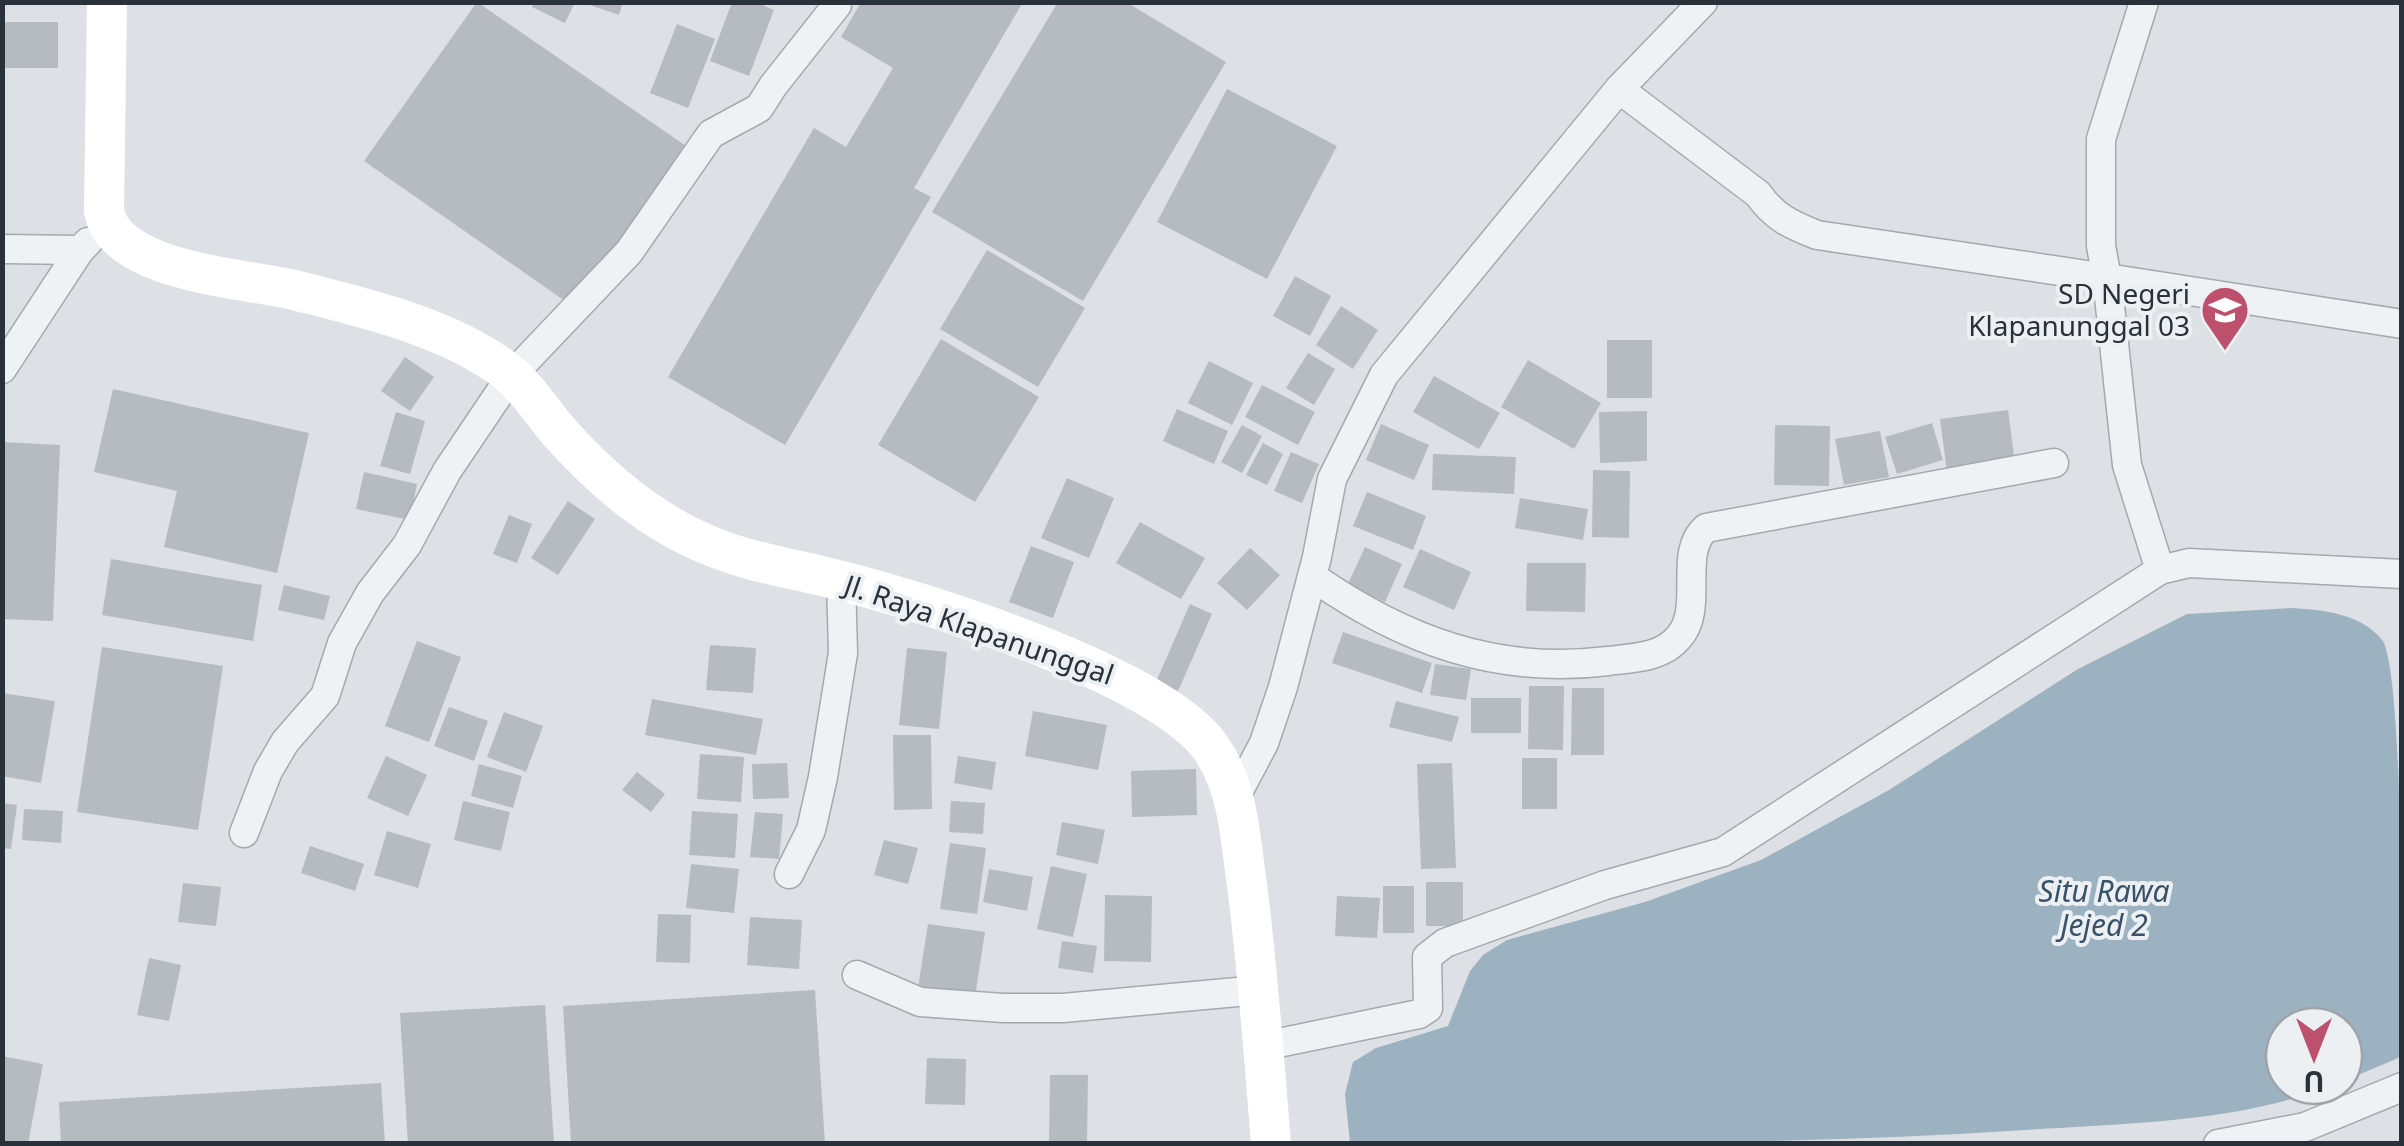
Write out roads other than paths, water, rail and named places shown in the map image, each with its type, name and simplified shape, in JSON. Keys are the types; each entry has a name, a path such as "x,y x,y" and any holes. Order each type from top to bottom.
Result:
{"street":[{"path":"2,369 93,237 107,2"},
{"path":"1235,798 1264,743 1284,688 1313,577 1332,479 1384,375 1619,90 1703,2"},
{"path":"2144,2 2100,138 2101,246 2127,464 2160,570"},
{"path":"244,833 268,771 285,742 324,696 342,643 370,594 407,545 447,471 512,376 629,252 711,134 768,100 773,86 837,5"},
{"path":"1619,90 1758,194 1772,214 1817,235 2402,324"},
{"path":"2,250 93,237"},
{"name":"Jl. Raya Klapanunggal","path":"93,237 150,258 394,318 454,340 512,376 592,468 646,513 752,563 842,580 1125,681 1195,728 1214,752 1235,798 1264,1046 1271,1144"},
{"path":"1313,577 1366,614 1450,651 1523,664 1576,665 1641,657 1662,650 1684,630 1696,543 1706,528 2054,462"},
{"path":"1264,1046 1419,1014 1428,1008 1428,958 1444,943 1605,886 1724,852 2160,570 2189,563 2402,574"},
{"path":"790,874 811,830 824,778 843,653 842,580"},
{"path":"857,976 920,1002 1003,1008 1063,1008 1258,990"},
{"path":"2218,1144 2304,1127 2402,1087"}],"water":[{"name":"Situ Rawa Jejed 2","path":"2292,608 2330,612 2365,625 2383,641 2390,667 2398,771 2402,1055 2396,1059 2364,1073 2364,1006 2264,1006 2264,1105 2218,1114 2141,1123 1772,1141 1350,1143 1345,1094 1353,1062 1376,1048 1448,1026 1470,971 1483,955 1507,940 1645,902 1761,860 1889,790 2078,669 2187,614"}],"place":[{"name":"SD Negeri Klapanunggal 03","path":"2225,352"}]}
